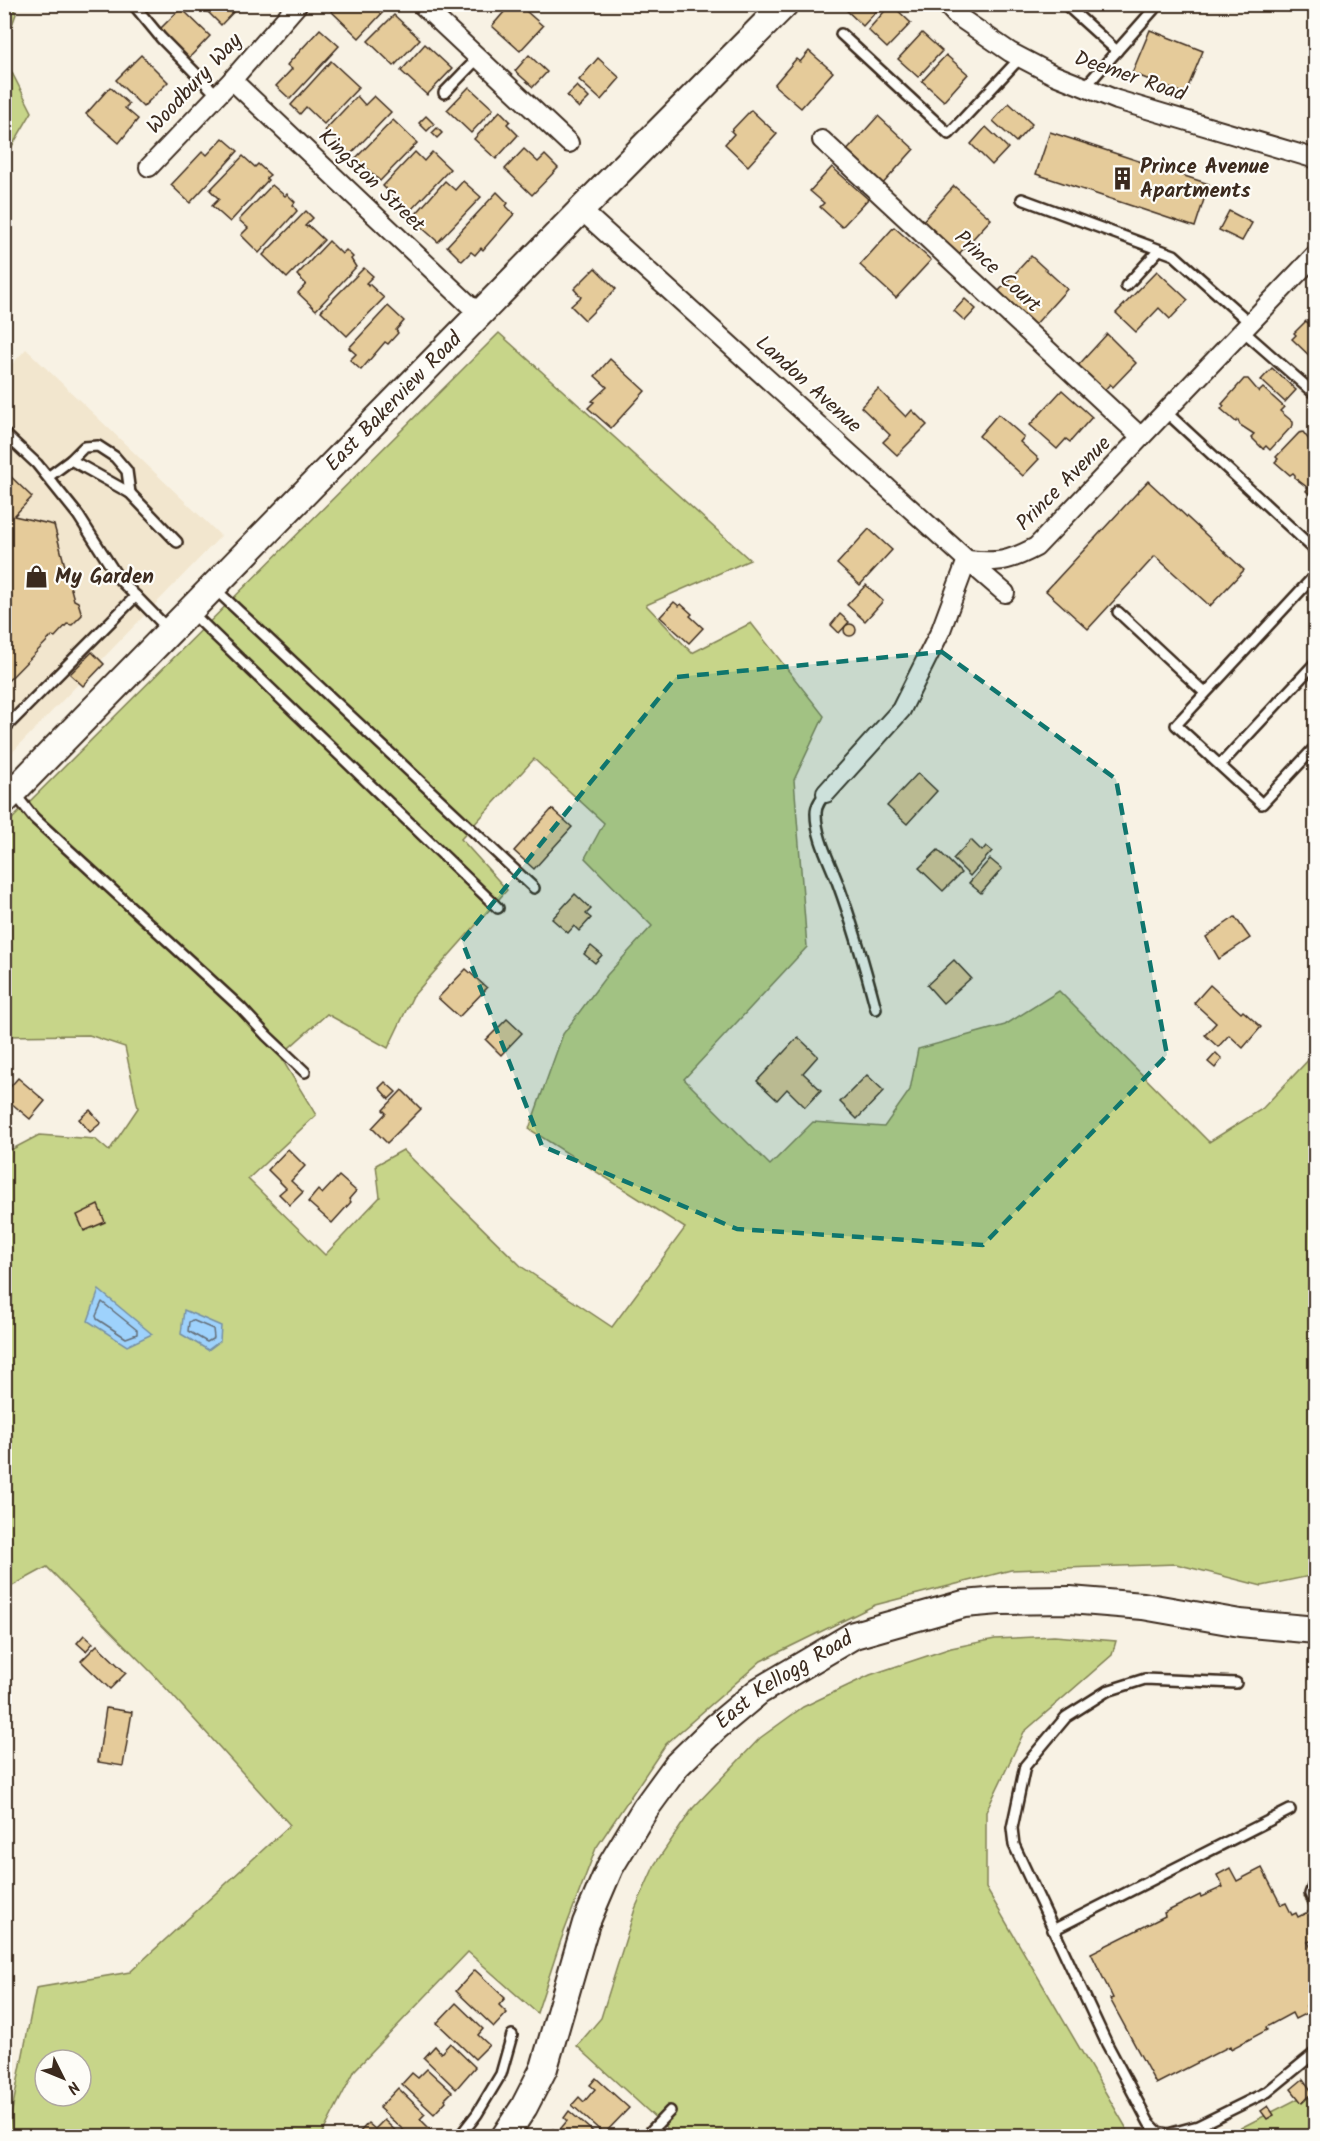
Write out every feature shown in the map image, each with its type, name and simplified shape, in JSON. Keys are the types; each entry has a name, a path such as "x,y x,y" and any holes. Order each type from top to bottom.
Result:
{"main road":[{"name":"East Bakerview Road","path":"9,796 785,4"},
{"name":"East Kellogg Road","path":"505,2136 524,2107 544,2068 560,2020 586,1923 610,1867 645,1809 677,1765 716,1727 759,1691 854,1635 964,1604 1070,1600 1143,1606 1240,1623 1316,1630"}],"street":[{"name":"Woodbury Way","path":"149,167 232,80 298,4"},
{"path":"421,4 569,143"},
{"name":"Deemer Road","path":"946,4 956,15 1052,74 1117,100 1316,159"},
{"name":"Kingston Street","path":"232,80 479,314"},
{"name":"Prince Court","path":"822,140 1141,437"},
{"name":"Landon Avenue","path":"581,210 1005,593"},
{"name":"Prince Avenue","path":"966,560 994,563 1017,557 1036,547 1316,254"},
{"path":"826,793 901,710 941,630 966,560"}],"lane":[{"path":"133,4 161,39 217,95"},
{"path":"1065,4 1117,51"},
{"path":"1085,87 1154,9"},
{"path":"841,34 949,134 1021,57"},
{"path":"444,93 478,58"},
{"path":"1022,199 1174,255 1316,395"},
{"path":"1126,286 1159,250"},
{"path":"1165,411 1316,551"},
{"path":"4,433 38,464 78,515 119,579 171,631"},
{"path":"48,477 84,447 98,446 115,457 127,471 130,493"},
{"path":"71,460 130,493 177,542"},
{"path":"1316,574 1176,724 1262,804 1316,746"},
{"path":"214,588 534,888"},
{"path":"4,729 136,596"},
{"path":"190,612 498,908"},
{"path":"1118,612 1205,693"},
{"path":"1220,765 1316,662"},
{"path":"826,793 818,803 816,813 820,840 862,954 876,1009"},
{"path":"9,796 241,1008 305,1072"},
{"path":"1236,1683 1145,1679 1107,1691 1066,1717 1025,1766 1012,1828 1014,1845 1107,2044 1149,2122 1158,2132 1168,2134 1198,2126 1247,2102 1267,2091 1316,2052"},
{"path":"1053,1930 1290,1810"},
{"path":"1316,1878 1310,1894 1316,1906"},
{"path":"460,2136 477,2114 501,2074 513,2036"},
{"path":"646,2136 670,2111"}],"highlighted area":[{"path":"942,652 1116,779 1167,1055 983,1245 737,1229 542,1146 462,941 676,677"}],"shaded area":[{"path":"26,349 221,536 5,760 4,373"}],"green space":[{"path":"5,4 12,5 16,14 5,45"},
{"path":"4,57 32,112 5,158 4,158"},
{"path":"499,333 750,560 646,605 692,653 751,623 824,716 794,780 807,947 684,1079 770,1165 813,1122 884,1127 910,1090 918,1049 1005,1025 1059,991 1209,1142 1262,1109 1315,1053 1315,1575 1262,1586 1176,1564 1011,1570 875,1605 761,1661 666,1744 596,1848 561,1940 537,2013 468,1952 355,2070 321,2136 7,2136 36,1988 130,1972 290,1825 154,1675 47,1567 5,1590 5,1153 39,1135 95,1139 109,1151 138,1108 125,1047 89,1035 5,1036 4,827","holes":["534,759 604,823 585,858 652,926 607,975 563,1034 529,1129 685,1228 612,1327 522,1267 403,1150 376,1165 380,1197 325,1255 248,1179 316,1115 280,1056 327,1014 388,1048 413,996 507,890 461,839"]},
{"path":"1054,1636 1116,1641 1112,1655 1024,1732 986,1812 986,1888 1131,2136 666,2136 670,2131 577,2046 601,2018 635,1909 655,1864 693,1808 760,1738 803,1707 870,1675 951,1648 995,1639"},
{"path":"1315,2090 1315,2136 1225,2136"}],"water":[{"path":"99,1290 152,1334 127,1346 88,1321"},
{"path":"184,1310 221,1326 220,1341 208,1350 181,1334"}],"building":[{"path":"200,4 241,4 221,25"},
{"path":"338,4 381,4 386,9 359,38 331,11"},
{"path":"511,4 518,4 543,26 520,51 492,26"},
{"path":"844,4 883,4 863,26 842,6"},
{"path":"891,4 911,23 887,48 868,30"},
{"path":"181,8 210,36 188,59 159,30"},
{"path":"394,15 420,39 394,66 368,41"},
{"path":"320,29 339,46 290,99 276,86 292,69 287,65"},
{"path":"1150,30 1203,51 1185,94 1132,73"},
{"path":"922,33 942,51 918,77 898,59"},
{"path":"425,44 452,69 427,95 401,71"},
{"path":"809,51 833,72 801,108 774,85 796,59 800,62"},
{"path":"141,55 168,82 143,107 116,80"},
{"path":"529,55 547,72 533,87 515,71"},
{"path":"946,55 968,74 944,101 922,81"},
{"path":"598,58 620,78 601,100 579,80"},
{"path":"331,61 359,87 324,124 306,107 300,114 291,105"},
{"path":"577,86 589,98 579,108 567,96"},
{"path":"110,87 129,104 125,108 138,119 119,143 86,114"},
{"path":"469,87 493,109 471,133 447,110"},
{"path":"357,96 365,105 374,96 391,112 350,155 348,153 346,155 336,145 339,142 325,130"},
{"path":"1009,103 1032,124 1016,142 993,121"},
{"path":"751,110 777,134 748,166 725,144 734,134 731,131"},
{"path":"500,111 510,121 507,124 518,135 496,159 474,139"},
{"path":"426,116 434,124 427,131 419,123"},
{"path":"878,116 914,149 880,187 844,154"},
{"path":"393,120 417,143 380,181 363,165 358,170 351,163"},
{"path":"986,127 1008,148 992,165 971,144"},
{"path":"437,128 442,133 437,138 432,133"},
{"name":"Prince Avenue Apartments","path":"1050,132 1209,184 1195,227 1036,174"},
{"path":"223,138 238,151 190,203 171,185 203,151 207,155"},
{"path":"524,149 538,162 545,155 558,168 532,195 505,169"},
{"path":"415,152 424,161 432,152 450,169 409,212 383,186"},
{"path":"243,156 255,167 258,164 270,175 230,222 212,206 219,199 210,190"},
{"path":"832,167 868,199 842,227 820,207 824,203 810,191"},
{"path":"445,181 455,190 463,181 481,197 438,242 418,224 421,221 415,215"},
{"path":"272,185 295,202 293,205 297,211 259,253 241,235 248,228 239,220"},
{"path":"954,186 991,219 957,256 921,223"},
{"path":"497,192 508,203 506,206 514,214 483,250 481,248 475,255 471,252 462,261 447,246"},
{"path":"306,211 313,218 305,226 309,226 324,240 287,278 263,255"},
{"path":"1229,211 1252,223 1242,241 1219,230"},
{"path":"894,227 931,260 896,298 860,265"},
{"path":"329,241 342,254 346,250 353,257 351,259 356,267 316,310 298,293 306,284 297,275"},
{"path":"1031,256 1067,289 1034,326 997,293"},
{"path":"364,268 373,276 366,283 368,286 369,284 384,298 347,336 321,311"},
{"path":"595,268 616,289 585,320 571,306 581,297 574,289"},
{"path":"1157,271 1188,300 1170,319 1159,308 1136,332 1116,313"},
{"path":"965,299 976,309 965,321 954,311"},
{"path":"388,306 404,321 396,330 398,333 388,344 385,342 361,370 350,360 356,354 349,348"},
{"path":"1316,312 1316,362 1292,339 1296,335 1294,333 1306,321 1308,323"},
{"path":"1107,334 1136,363 1113,387 1110,384 1100,395 1074,370"},
{"path":"610,359 645,391 611,428 588,408 607,387 595,376"},
{"path":"1272,368 1296,390 1285,402 1261,380"},
{"path":"1244,379 1248,379 1259,392 1263,388 1284,407 1280,411 1293,422 1293,425 1270,450 1266,446 1263,449 1251,437 1254,434 1221,409 1224,406 1222,404"},
{"path":"878,389 906,417 912,410 927,425 897,455 883,442 890,435 861,407"},
{"path":"1062,390 1092,417 1070,442 1066,439 1057,449 1030,425"},
{"path":"998,414 1024,437 1020,442 1039,459 1023,476 979,436"},
{"path":"1303,432 1313,445 1316,443 1316,500 1293,473 1290,475 1275,462 1278,459 1276,457 1299,433"},
{"name":"My Garden","path":"4,470 32,497 14,516 54,525 74,600 78,602 82,615 72,625 67,624 55,637 52,636 4,685 4,583 9,584 4,570"},
{"path":"1148,481 1244,570 1210,606 1155,556 1088,629 1046,591"},
{"path":"869,529 892,550 860,585 837,564"},
{"path":"866,585 883,601 865,621 847,605"},
{"path":"674,602 679,606 681,604 703,628 689,643 660,617"},
{"path":"840,614 849,622 839,633 831,625"},
{"path":"850,624 856,630 850,636 844,630"},
{"path":"92,652 104,664 83,686 70,674"},
{"path":"918,773 937,791 907,824 887,806"},
{"path":"552,809 572,827 534,869 514,851"},
{"path":"971,840 982,851 986,846 992,851 970,876 953,859"},
{"path":"938,850 961,873 943,891 919,868"},
{"path":"990,859 1002,869 981,893 969,883"},
{"path":"575,894 591,909 586,914 591,918 579,931 574,926 568,933 552,919"},
{"path":"1235,917 1250,938 1219,959 1206,937"},
{"path":"591,946 602,955 595,963 584,954"},
{"path":"954,960 971,978 943,1003 927,985"},
{"path":"466,969 487,988 459,1017 438,998"},
{"path":"1210,985 1241,1013 1243,1011 1261,1027 1243,1048 1229,1035 1218,1047 1205,1035 1216,1023 1194,1003"},
{"path":"507,1019 522,1033 501,1055 486,1040"},
{"path":"798,1037 818,1056 803,1073 821,1090 805,1107 787,1089 777,1100 757,1081"},
{"path":"1216,1053 1222,1059 1215,1068 1208,1062"},
{"path":"867,1075 884,1091 857,1119 840,1102"},
{"path":"18,1078 45,1101 30,1119 4,1097"},
{"path":"385,1082 396,1092 389,1099 379,1088"},
{"path":"402,1090 421,1109 387,1143 372,1128 386,1113 383,1110"},
{"path":"90,1110 101,1123 90,1132 79,1119"},
{"path":"288,1149 305,1166 291,1181 303,1192 290,1205 279,1194 286,1188 268,1170"},
{"path":"339,1176 356,1191 349,1199 351,1202 332,1223 308,1202 318,1190 322,1194"},
{"path":"98,1205 105,1222 84,1231 77,1215"},
{"path":"84,1635 93,1643 86,1651 77,1643"},
{"path":"97,1645 126,1673 110,1689 81,1661"},
{"path":"106,1708 132,1712 123,1766 98,1762"},
{"path":"1230,1868 1237,1881 1262,1868 1281,1905 1286,1903 1292,1915 1296,1913 1298,1917 1316,1908 1316,1935 1308,1942 1316,1958 1307,1962 1316,1978 1316,2002 1306,2006 1309,2012 1295,2019 1292,2013 1266,2027 1267,2030 1231,2049 1230,2046 1156,2084 1110,1999 1113,1998 1091,1953 1165,1916 1164,1913 1200,1895 1201,1897 1223,1887 1217,1875"},
{"path":"475,1970 505,1998 499,2005 507,2013 494,2027 456,1991"},
{"path":"456,2003 483,2029 478,2035 489,2045 475,2059 437,2023"},
{"path":"450,2043 475,2067 456,2089 424,2058 435,2046 441,2053"},
{"path":"427,2069 452,2092 434,2114 402,2084 412,2073 418,2078"},
{"path":"596,2078 629,2108 604,2134 572,2105 579,2097 584,2102 595,2089 590,2085"},
{"path":"1303,2079 1313,2093 1302,2103 1291,2089"},
{"path":"398,2088 425,2114 420,2119 431,2130 424,2136 410,2136 379,2108"},
{"path":"1268,2106 1274,2115 1267,2119 1261,2111"},
{"path":"569,2111 598,2136 547,2136 553,2129 557,2133 567,2121 564,2118"},
{"path":"384,2120 401,2136 360,2136 358,2134 368,2123 375,2129"}],"place":[{"name":"Prince Avenue Apartments","path":"1122,179"},
{"name":"My Garden","path":"37,577"}]}
